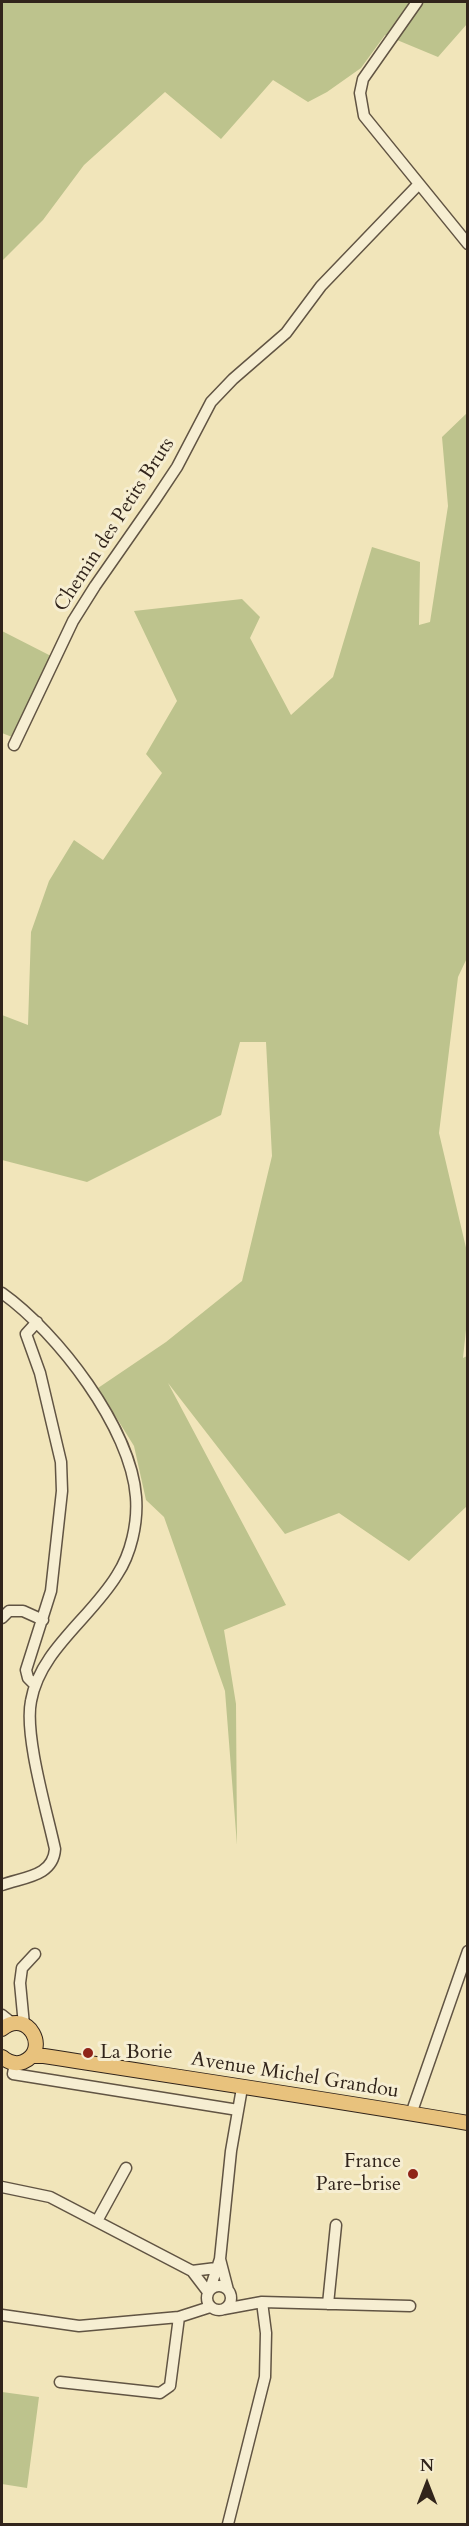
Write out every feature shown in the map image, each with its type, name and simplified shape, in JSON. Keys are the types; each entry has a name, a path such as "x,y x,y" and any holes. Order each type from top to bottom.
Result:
{"main road":[{"path":"2,2057 14,2069 27,2060 34,2049 33,2032 10,2023"},
{"name":"Avenue Michel Grandou","path":"34,2049 82,2062 242,2088 312,2096 468,2123"}],"street":[{"path":"417,2 363,79 360,93 364,116 468,244"},
{"name":"Chemin des Petits Bruts","path":"14,745 73,621 94,586 166,483 211,402 233,379 286,333 321,286 418,185"},
{"path":"2,1293 37,1322 73,1365 110,1422 130,1466 137,1499 134,1530 124,1565 103,1595 49,1660 35,1685 30,1709 30,1730 55,1849 54,1858 46,1869 2,1885"},
{"path":"35,1685 28,1678 26,1670 51,1590 62,1481 61,1462 43,1384 26,1334 37,1322"},
{"path":"2,1617 9,1611 23,1611 43,1620"},
{"path":"411,2114 468,1951"},
{"path":"10,2023 22,1968 35,1954"},
{"path":"2,2073 14,2069 238,2110"},
{"path":"210,2307 207,2300 218,2264 242,2088"},
{"path":"97,2221 126,2168"},
{"path":"2,2187 50,2196 192,2271 209,2290"},
{"path":"328,2304 336,2225"},
{"path":"192,2271 218,2264"},
{"path":"218,2264 230,2293 229,2304 224,2309"},
{"path":"209,2290 221,2286 230,2293 262,2302"},
{"path":"228,2524 265,2377 267,2333 262,2302"},
{"path":"2,2315 79,2326 179,2317 210,2307 217,2310 262,2302 410,2306"},
{"path":"60,2382 160,2393 166,2391 170,2386 179,2317"}],"green space":[{"path":"2,2 467,2 467,24 438,57 385,35 361,68 327,92 308,102 273,80 221,139 165,92 84,165 43,220 2,261"},
{"path":"467,413 468,956 458,977 439,1133 467,1252 468,1311 463,1358 467,1356 467,1506 409,1561 339,1513 285,1534 168,1383 286,1605 224,1630 236,1704 237,1845 225,1691 164,1517 146,1500 134,1446 98,1388 166,1342 242,1281 272,1156 266,1042 240,1042 221,1115 87,1182 2,1160 2,1015 28,1025 31,932 49,881 74,840 103,860 162,773 146,754 177,701 134,611 242,599 260,617 250,638 291,715 333,677 372,547 420,562 419,625 430,622 448,506 442,437"},
{"path":"2,631 51,656 12,737 2,733"},
{"path":"2,2392 39,2397 27,2488 2,2484"}],"place":[{"name":"La Borie","path":"88,2053"},
{"name":"France Pare-brise","path":"413,2174"}]}
